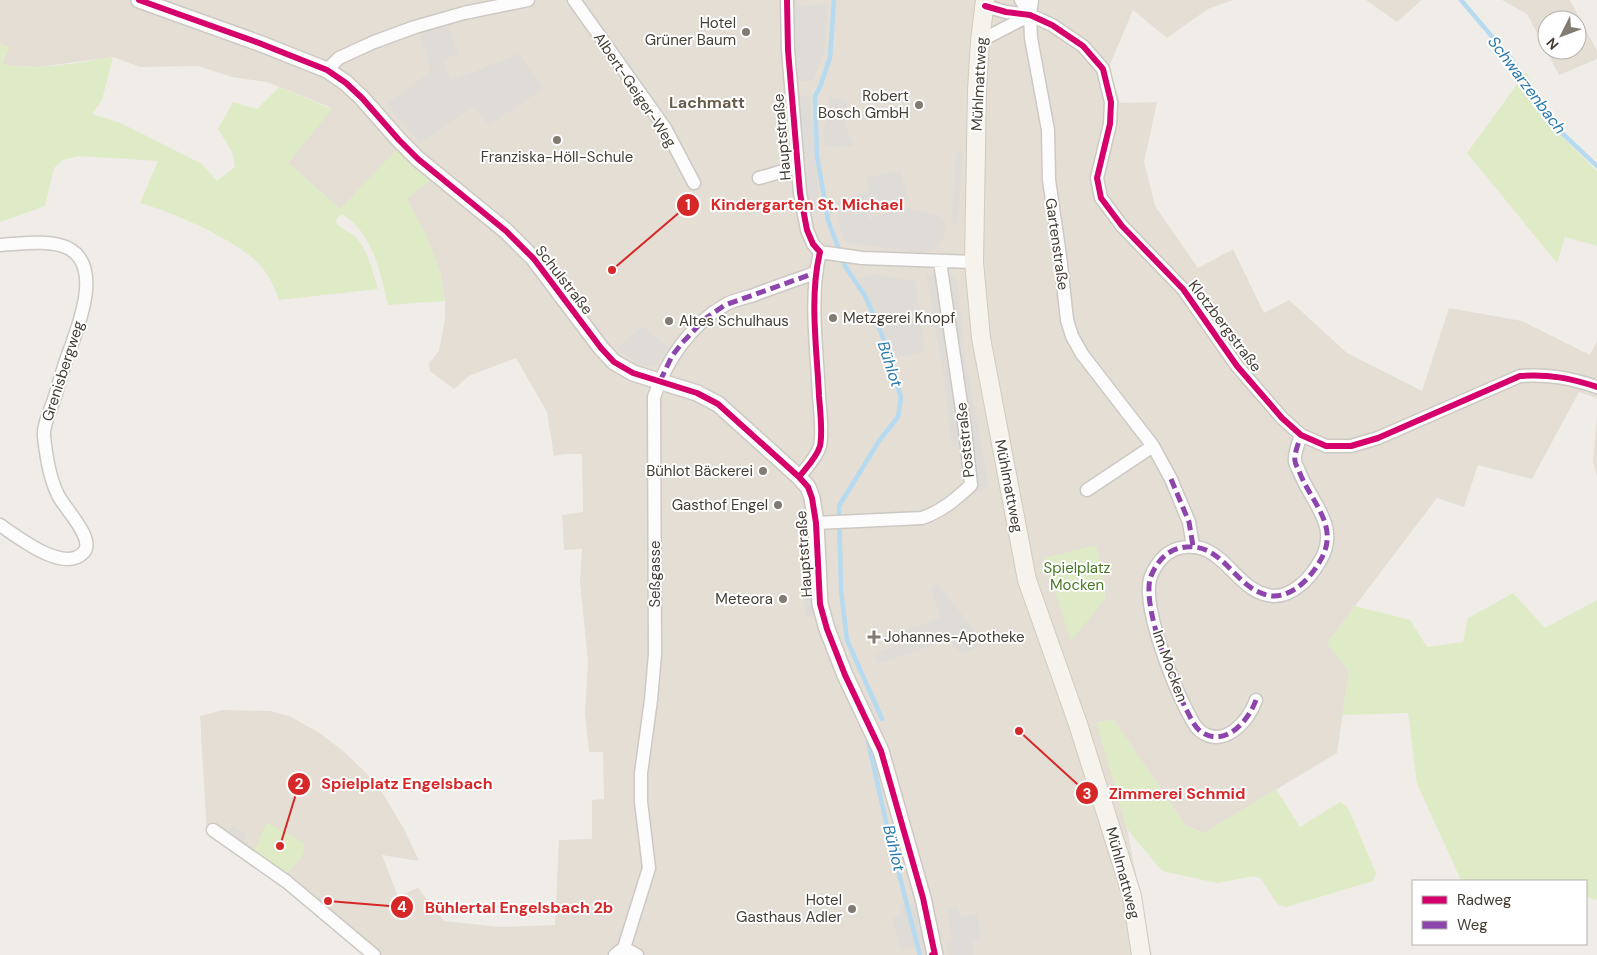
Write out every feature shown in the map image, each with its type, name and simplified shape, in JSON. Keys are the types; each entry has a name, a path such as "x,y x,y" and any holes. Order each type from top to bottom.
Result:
{"main road":[{"name":"Mühlmattweg","path":"985,3 980,40 977,90 974,262 981,338 1028,580 1078,724 1132,896 1142,955"}],"street":[{"name":"Schulstraße","path":"139,0 259,43 327,70 346,83 362,98 399,140 433,172 506,230 534,259 562,294 600,348 614,362 633,373 697,393 718,404 799,477"},
{"path":"327,70 339,58 374,42 415,27 464,13 528,0"},
{"name":"Albert-Geiger-Weg","path":"574,0 665,128 694,183"},
{"name":"Hauptstraße","path":"787,0 788,50 800,193 807,230 813,244 826,253"},
{"path":"980,40 1030,15 1021,0"},
{"name":"Gartenstraße","path":"1032,0 1030,15 1031,38 1048,130 1049,180 1067,320 1072,336 1082,354 1153,446 1171,479 1189,522 1193,546"},
{"name":"Klotzbergstraße","path":"985,3 1006,12 1030,15 1052,25 1083,46 1102,69 1111,102 1110,124 1097,178 1101,198 1122,226 1183,289 1237,366 1282,418 1301,435 1326,446 1351,446 1378,438 1520,376 1541,374 1574,379 1597,387"},
{"path":"759,178 797,167"},
{"name":"Grenisbergweg","path":"0,245 48,244 68,248 80,257 86,273 86,293 81,316 44,433 49,468 58,495 85,535 88,545 86,551 77,558 68,560 56,558 0,525"},
{"path":"799,477 814,458 820,446 814,294 815,273 826,253 862,258 974,262"},
{"name":"Poststraße","path":"821,523 922,518 936,513 952,503 971,485 966,430 940,262"},
{"name":"Seßgasse","path":"620,951 649,868 641,802 641,773 655,654 654,397 672,356 706,318 725,304 815,273"},
{"path":"1193,546 1217,556 1239,579 1257,592 1275,596 1293,590 1305,582 1321,560 1328,539 1326,523 1302,481 1294,460 1301,435"},
{"path":"1087,490 1153,446"},
{"name":"Hauptstraße","path":"799,477 808,487 821,523 820,604 827,629 845,675 880,751 923,898 934,955"},
{"name":"Im Mocken","path":"1193,546 1176,549 1168,553 1154,569 1150,580 1150,605 1157,637 1182,702 1193,724 1200,731 1213,737 1226,736 1241,726 1251,713 1256,700"},
{"path":"213,830 287,882 374,955"},
{"path":"620,951 637,955"}],"shaded area":[{"path":"0,0 1233,0 1208,9 1167,38 1133,10 1109,67 1120,103 1157,102 1144,162 1155,206 1198,268 1233,249 1264,313 1289,300 1347,353 1422,391 1449,308 1522,321 1590,355 1597,341 1597,398 1579,392 1532,479 1478,465 1464,507 1437,498 1327,643 1349,672 1337,753 1204,833 1185,825 1114,720 1097,722 1127,829 1152,955 370,955 282,884 222,842 207,835 200,716 223,710 271,711 289,716 318,732 342,750 379,787 404,829 419,861 382,855 398,896 418,888 444,921 501,927 555,925 559,840 592,839 592,800 604,799 603,752 589,752 585,714 588,661 580,582 582,549 564,550 562,515 583,512 582,454 554,456 547,412 516,358 469,376 454,389 430,371 429,363 439,351 445,318 445,301 440,273 427,237 407,199 398,149 340,209 288,163 332,108 267,82 232,77 198,66 140,67 113,57 39,67 2,64 9,47 0,44"},
{"path":"1366,0 1422,0 1397,22"},
{"path":"1502,0 1570,0 1575,10 1537,10 1537,33 1527,14"},
{"path":"828,4 824,52 813,81 794,81 791,7"},
{"path":"449,26 458,54 444,59 450,81 519,54 544,88 489,125 473,107 420,143 385,104 431,72 420,33"},
{"path":"1587,32 1597,51 1597,59 1559,75 1551,60 1587,60"},
{"path":"811,95 816,172 822,211 810,214 803,179 795,96"},
{"path":"828,97 847,100 845,126 854,146 825,147 823,129 829,115"},
{"path":"956,153 963,153 958,224 951,224"},
{"path":"900,170 908,199 869,215 869,219 904,207 939,215 945,222 944,236 937,247 927,252 915,252 848,243 843,240 835,202 868,191 866,178"},
{"path":"873,274 915,281 925,351 895,358 858,279"},
{"path":"926,274 951,276 958,281 965,359 989,485 974,495 962,444 952,446 941,361"},
{"path":"642,326 670,348 654,366 640,366 617,348"},
{"path":"1597,415 1597,477 1593,462"},
{"path":"925,510 925,514 846,518 845,514"},
{"path":"814,564 817,617 806,615 800,569"},
{"path":"937,583 977,634 981,645 962,654 952,644 942,642 878,664 873,654 897,645 895,634 940,618 931,588"},
{"path":"232,825 247,834 241,843 227,835"},
{"path":"917,903 925,944 901,951 892,919 902,912 899,906"},
{"path":"958,907 960,917 977,914 982,939 972,941 974,955 948,955 945,940 955,938 952,937 946,909"}],"green space":[{"path":"0,44 9,47 2,63 13,66 57,66 113,57 102,100 92,114 121,123 202,164 217,181 235,167 232,152 218,129 233,102 257,109 279,87 332,109 288,163 340,209 398,148 431,179 407,199 427,237 440,273 445,301 388,305 374,254 368,242 353,222 342,214 337,218 336,223 356,237 362,245 378,289 279,300 264,269 246,253 196,224 140,203 158,161 79,156 63,160 54,168 45,206 0,222"},
{"path":"1526,72 1561,136 1597,171 1597,246 1565,237 1557,263 1467,153"},
{"name":"Spielplatz Mocken","path":"1096,545 1106,598 1071,641 1044,558"},
{"path":"1513,593 1545,628 1597,600 1597,900 1587,897 1587,880 1461,880 1417,784 1408,713 1342,715 1349,672 1327,643 1355,606 1410,620 1427,647 1463,642 1468,618"},
{"path":"1114,720 1185,825 1204,833 1276,789 1300,827 1340,802 1348,808 1376,873 1373,881 1286,907 1278,905 1261,879 1254,876 1217,883 1162,871 1127,829 1096,722"},
{"path":"267,822 304,843 302,856 288,873 282,873 254,851"}],"waterway":[{"name":"Bühlot","path":"834,0 830,58 815,96 817,156 828,220 845,266 865,296 875,318 886,345 901,398 898,417 879,441 839,506 841,590 847,640 882,719"},
{"name":"Schwarzenbach","path":"1461,0 1511,59 1563,134 1597,166"},
{"name":"Bühlot","path":"868,741 888,831 920,955"}],"marked path":[{"path":"660,381 672,356 682,343 706,318 725,305 815,273 815,278"},
{"path":"1256,700 1247,717 1234,731 1218,737 1209,736 1198,729 1180,697 1160,645 1151,608 1150,579 1153,571 1167,554 1183,547 1202,548 1215,555 1245,583 1263,594 1274,596 1288,593 1307,579 1320,561 1326,548 1327,537 1322,515 1304,483 1295,462 1301,435"},
{"path":"1171,479 1189,522 1193,546"}],"cycle path":[{"path":"139,0 259,43 327,70 346,83 418,159 506,231 534,259 601,348 614,362 633,373 697,393 718,404 808,487 812,498 816,523 820,604 827,629 845,675 881,751 923,898 935,955 932,955"},
{"path":"787,0 788,50 800,193 807,230 813,244 820,252 814,305 821,440 816,454 799,477"},
{"path":"985,6 1006,12 1030,15 1052,25 1083,46 1103,69 1111,102 1110,124 1097,178 1101,198 1122,226 1183,289 1237,366 1282,418 1301,435 1326,446 1351,446 1378,438 1520,376 1559,377 1597,387"}],"place":[{"name":"Hotel Grüner Baum","path":"746,32"},
{"name":"Robert Bosch GmbH","path":"919,105"},
{"name":"Franziska-Höll-Schule","path":"557,140"},
{"name":"Kindergarten St. Michael","path":"612,270"},
{"name":"Metzgerei Knopf","path":"833,318"},
{"name":"Altes Schulhaus","path":"669,321"},
{"name":"Bühlot Bäckerei","path":"763,471"},
{"name":"Gasthof Engel","path":"778,505"},
{"name":"Meteora","path":"783,599"},
{"name":"Johannes-Apotheke","path":"874,637"},
{"name":"Zimmerei Schmid","path":"1019,731"},
{"name":"Spielplatz Engelsbach","path":"280,846"},
{"name":"Bühlertal Engelsbach 2b","path":"328,901"},
{"name":"Hotel Gasthaus Adler","path":"852,909"}],"district":[{"name":"Lachmatt","path":"707,102"}]}
